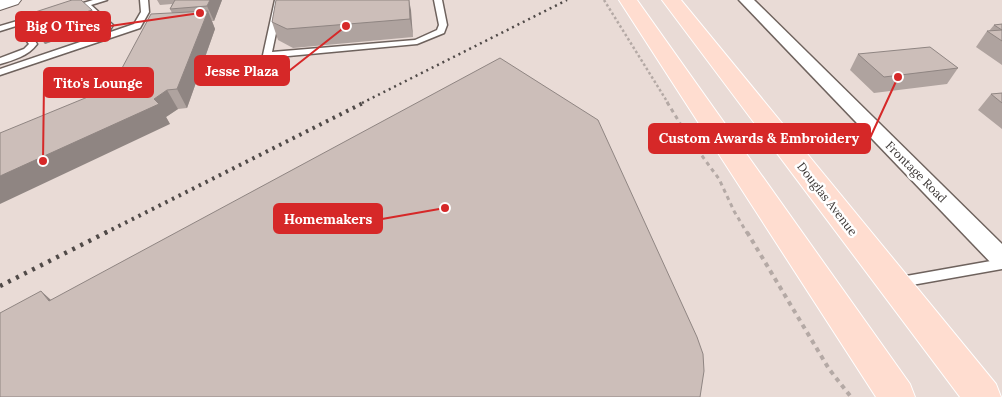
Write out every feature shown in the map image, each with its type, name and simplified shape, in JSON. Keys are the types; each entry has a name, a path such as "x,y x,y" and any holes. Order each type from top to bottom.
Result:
{"main road":[{"path":"0,4 12,0"},
{"path":"628,0 897,397"},
{"name":"Douglas Avenue","path":"671,0 983,397"}],"street":[{"name":"Frontage Road","path":"746,0 1002,260"}],"lane":[{"path":"72,7 103,0"},
{"path":"0,71 137,26 145,12 144,0"},
{"path":"279,0 267,55 423,40 441,31 443,24 438,0"},
{"path":"0,71 105,31 109,25 86,4"},
{"path":"0,29 47,14"},
{"path":"0,61 27,51 34,44 18,23"},
{"path":"894,283 1002,264"}],"path":[{"path":"604,0 688,138 719,179 734,211 829,368 852,397"}],"building":[{"path":"72,0 81,0 92,10 35,29 23,16"},
{"path":"175,0 210,0 207,6 170,9"},
{"path":"276,0 409,0 410,19 287,29 272,22"},
{"path":"208,11 177,89 167,90 154,99 159,104 0,176 0,133 95,94 114,83 151,14"},
{"path":"1002,24 1002,30 994,25"},
{"path":"1002,30 1002,41 987,31"},
{"path":"930,47 958,68 884,77 858,54"},
{"path":"500,58 598,120 697,337 703,354 704,371 700,397 0,397 0,313 41,291 49,301"},
{"path":"1002,93 1002,103 991,94"}],"railway":[{"path":"362,103 567,0"},
{"path":"105,233 365,102"},
{"path":"0,286 107,232"}],"place":[{"name":"Big O Tires","path":"200,13"},
{"name":"Jesse Plaza","path":"346,26"},
{"name":"Custom Awards & Embroidery","path":"898,77"},
{"name":"Tito's Lounge","path":"43,161"},
{"name":"Homemakers","path":"445,208"}]}
